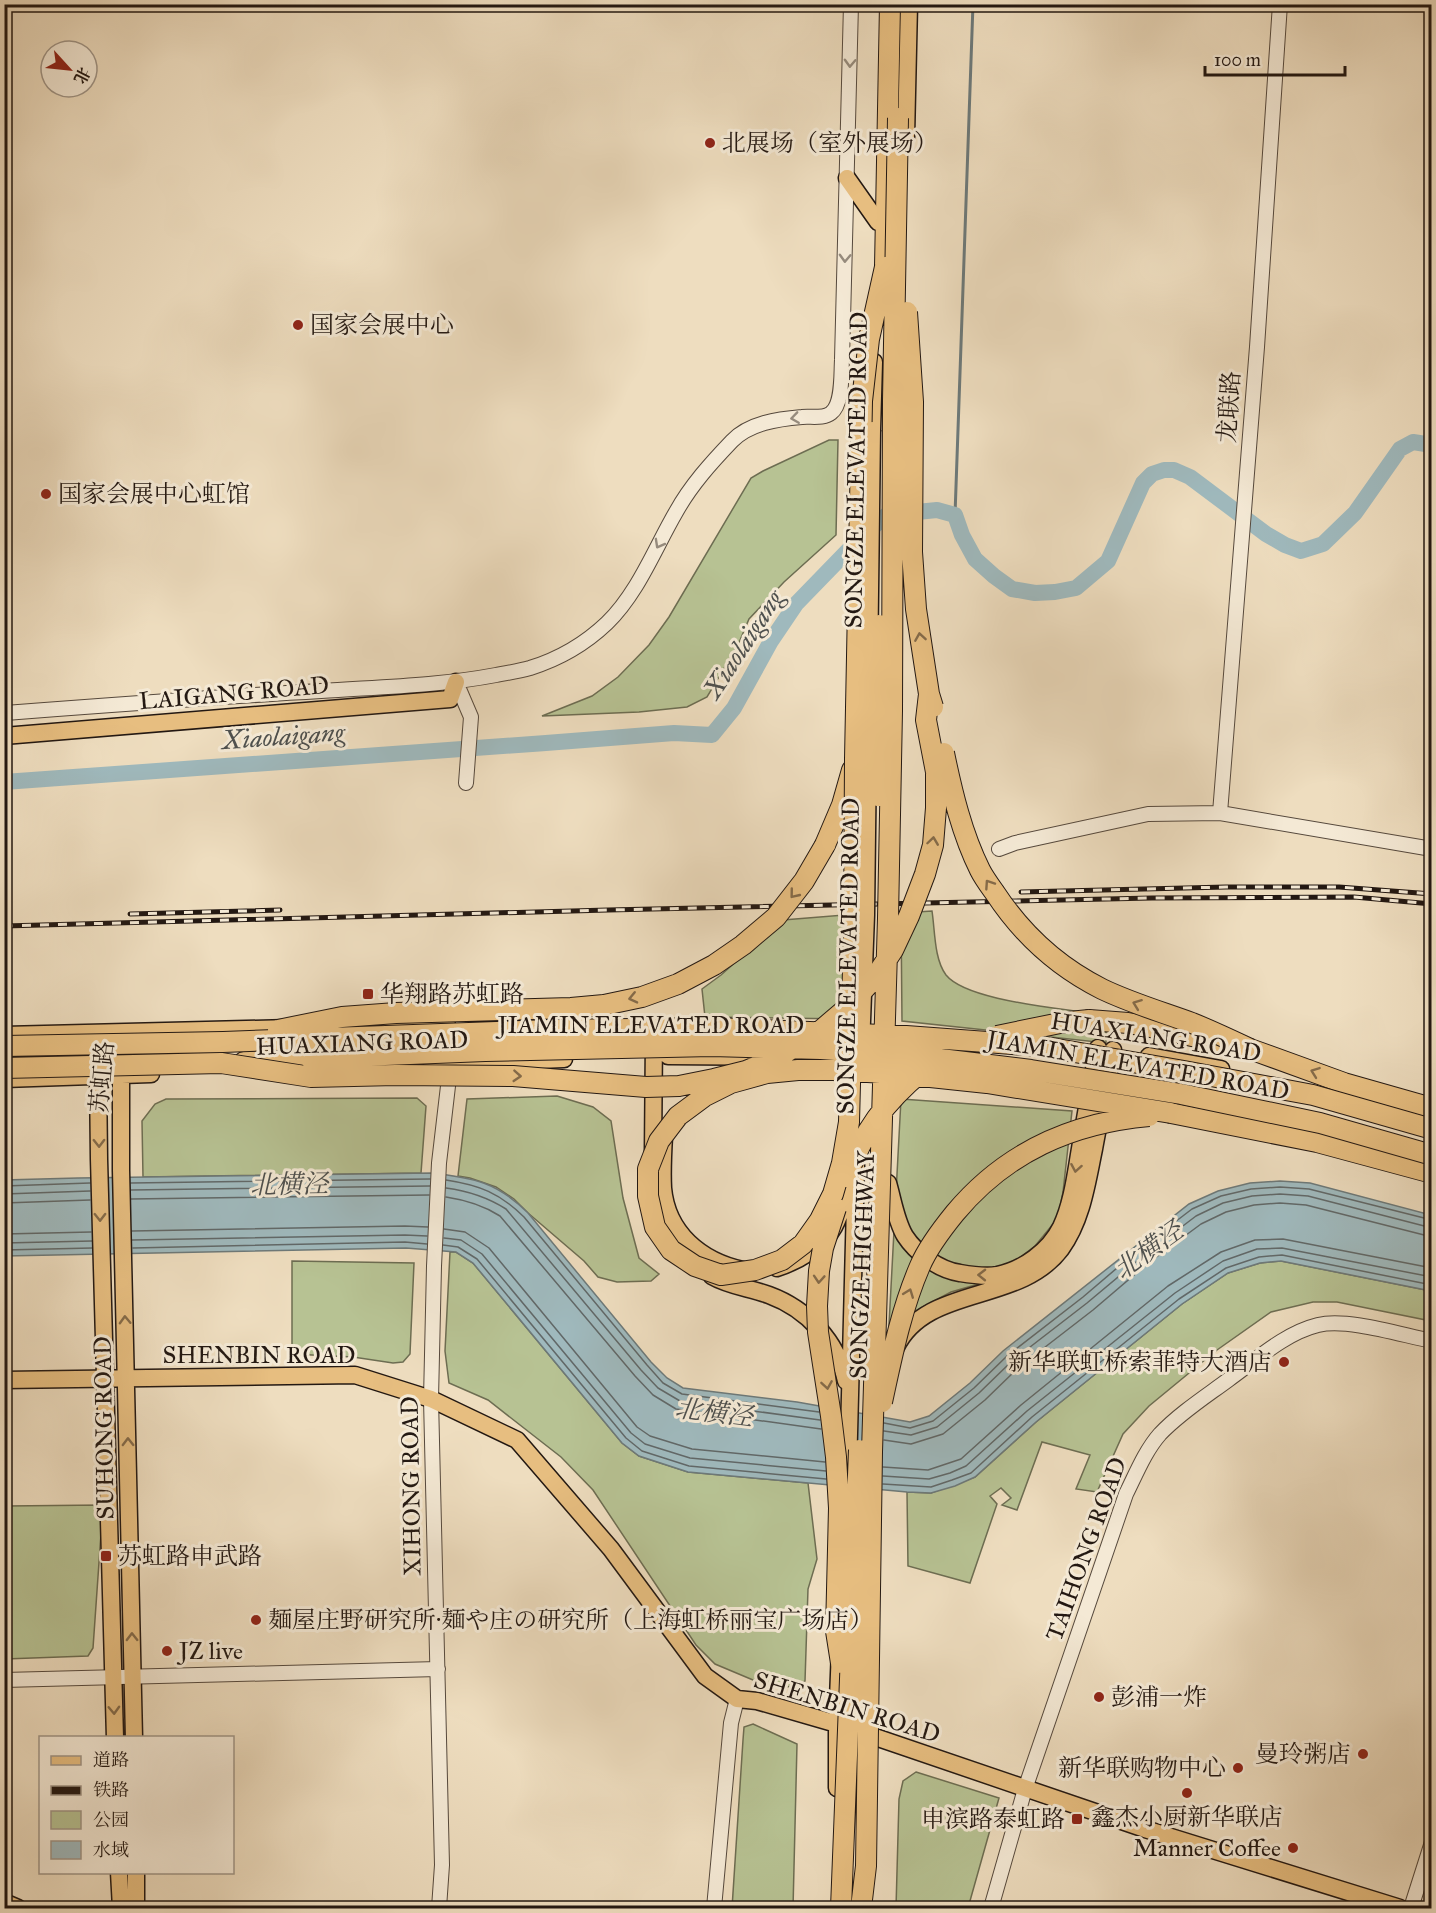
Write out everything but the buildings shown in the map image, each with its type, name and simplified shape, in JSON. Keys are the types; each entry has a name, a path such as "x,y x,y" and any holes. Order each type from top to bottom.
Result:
{"highway":[{"name":"SONGZE ELEVATED ROAD","path":"841,1908 863,1347 876,917 882,402 890,4"},
{"name":"SONGZE ELEVATED ROAD","path":"862,1908 866,1866 872,1452 888,930 892,734 893,412 901,4"},
{"path":"898,118 913,402 912,552 916,609 929,694 940,729 949,775 963,828 981,871 1009,914 1033,940 1065,967 1101,988 1152,1010 1192,1023 1251,1049 1344,1083 1431,1108"},
{"path":"885,267 869,339 862,401 855,759 854,952 850,1065 850,1076 849,1122 842,1163 833,1194 820,1220 803,1244 782,1260 755,1270 721,1275 695,1266 671,1250 655,1227 648,1196 648,1169 659,1141 678,1116 705,1096 731,1083 767,1073 810,1070 844,1070 856,1071 868,1072 891,1073 987,1083 1171,1113 1317,1142 1431,1173"},
{"path":"221,1063 311,1077 513,1076 646,1087 679,1086 714,1079 746,1071 775,1059 819,1032 846,1008 876,976 909,916 933,845 936,772 926,720 929,694"},
{"path":"223,1042 342,1017 604,1005 642,997 678,984 714,965 743,945 776,917 804,881 830,835 842,805 855,759"},
{"path":"848,1704 836,1631 838,1508 831,1416 818,1332 819,1272 823,1248 849,1171 879,1114 897,1093 922,1071 974,1041 1060,1023 1089,1020 1128,1023 1251,1049"},
{"name":"JIAMIN ELEVATED ROAD","path":"4,1046 223,1042 550,1030 715,1028 906,1036 1040,1046 1184,1071 1313,1095 1431,1128"},
{"name":"JIAMIN ELEVATED ROAD","path":"4,1068 221,1063 485,1051 712,1046 821,1049 907,1055 1031,1070 1181,1094 1320,1123 1431,1155"},
{"path":"872,1452 897,1334 909,1294 921,1264 938,1236 968,1197 993,1174 1045,1142 1097,1123 1171,1113"}],"main road":[{"name":"SONGZE HIGHWAY","path":"833,1908 837,1867 837,1724 851,1402 856,1166 866,915 880,4"},
{"name":"SONGZE HIGHWAY","path":"862,1908 873,1736 901,713 900,434 909,4"},
{"path":"847,178 878,222"},
{"name":"LAIGANG ROAD","path":"4,736 450,699 456,682"},
{"name":"HUAXIANG ROAD","path":"4,1035 396,1025 660,1025 905,1030 1106,1049 1187,1061 1350,1097 1431,1120"},
{"path":"660,1025 653,1191 662,1228 707,1258 729,1267 756,1272 776,1269 794,1263 812,1251 833,1228 856,1166"},
{"name":"苏虹路","path":"124,1262 121,1075 130,1032"},
{"name":"苏虹路","path":"101,1264 98,1076 130,1032"},
{"path":"888,1183 904,1235 917,1251 937,1265 953,1272 977,1276 996,1275 1018,1269 1034,1258 1060,1228 1066,1213 1106,1049"},
{"name":"HUAXIANG ROAD","path":"4,1079 659,1056 804,1058 1012,1077 1098,1088 1331,1131 1431,1161"},
{"path":"882,1375 898,1342 924,1315 941,1307 1013,1284 1034,1274 1061,1249 1071,1232 1083,1202 1098,1088"},
{"path":"676,1238 682,1256 717,1279 769,1295 791,1305 811,1319 828,1339 842,1364 851,1402"},
{"name":"SUHONG ROAD","path":"124,1262 134,1736"},
{"name":"SUHONG ROAD","path":"101,1264 115,1736"},
{"name":"SHENBIN ROAD","path":"4,1380 355,1375 431,1400 517,1440 611,1549 705,1676 737,1698 757,1701 837,1724 1145,1829 1400,1908"},
{"path":"119,1874 121,1908"},
{"path":"136,1874 136,1908"},
{"path":"4,1902 18,1908"}],"street":[{"path":"4,713 456,682 527,669 547,663 578,647 608,621 629,594 692,487 736,437 758,425 802,416 823,416 831,413 837,405 841,389 851,4"},
{"name":"龙联路","path":"1220,813 1257,347 1280,4"},
{"path":"456,682 471,717 466,783"},
{"path":"999,849 1015,843 1148,814 1220,813 1431,849"},
{"name":"XIHONG ROAD","path":"439,1908 442,1865 431,1400 439,1163 451,1064"},
{"name":"TAIHONG ROAD","path":"991,1908 1025,1789 1126,1494 1141,1462 1159,1435 1181,1414 1271,1349 1295,1334 1319,1325 1350,1324 1431,1341"},
{"path":"4,1680 438,1669"},
{"path":"714,1908 731,1723 737,1698"},
{"path":"1411,1908 1431,1842"}],"green space":[{"path":"829,440 838,440 836,535 784,582 749,619 738,645 707,697 687,707 639,712 542,716 592,696 618,677 649,645 669,617 751,478"},
{"path":"932,911 939,961 946,975 957,984 973,991 1015,1002 1094,1014 1106,1030 1106,1043 902,1021 901,913"},
{"path":"844,915 848,1019 705,1017 702,989 783,920"},
{"path":"557,1096 593,1107 611,1121 623,1198 639,1258 659,1274 651,1281 617,1282 598,1277 584,1261 514,1199 496,1187 458,1176 467,1099"},
{"path":"417,1098 426,1106 421,1173 143,1177 142,1121 155,1104 166,1099"},
{"path":"901,1099 1072,1111 1058,1218 1035,1246 989,1281 951,1292 889,1325"},
{"path":"450,1252 456,1252 473,1263 622,1443 639,1456 688,1472 808,1483 817,1559 808,1589 805,1681 796,1686 785,1687 753,1680 715,1664 696,1645 593,1490 561,1457 488,1400 449,1383 445,1351"},
{"path":"292,1261 414,1263 410,1354 403,1362 393,1363 353,1357 292,1354"},
{"path":"1281,1261 1431,1291 1431,1321 1337,1302 1313,1302 1271,1312 1217,1350 1149,1406 1123,1434 1097,1492 1076,1489 1090,1455 1042,1442 1017,1510 1002,1505 1011,1498 1001,1488 990,1496 997,1504 970,1583 908,1566 907,1492 931,1493 975,1477 1036,1422 1182,1304 1228,1273 1260,1263"},
{"path":"103,1505 93,1648 88,1656 5,1659 4,1510 6,1506"},
{"path":"753,1724 797,1744 793,1908 732,1908 744,1727"},
{"path":"916,1772 999,1798 968,1908 896,1908 899,1799 903,1781"}],"water":[{"name":"北横泾","path":"432,1173 484,1183 506,1194 517,1203 528,1213 651,1362 667,1378 683,1388 797,1402 910,1422 929,1416 970,1383 1003,1351 1189,1204 1218,1191 1250,1183 1280,1181 1310,1183 1431,1215 1431,1291 1281,1261 1260,1263 1228,1273 1182,1304 1036,1422 975,1477 931,1493 688,1472 639,1456 622,1443 473,1263 456,1252 406,1248 5,1256 4,1180"}],"waterway":[{"path":"955,515 973,4"},
{"name":"Xiaolaigang","path":"4,782 674,733 712,735 734,708 771,641 796,604 862,536 887,515 937,510 955,515 962,535 975,559 994,576 1012,589 1035,593 1055,592 1076,588 1108,561 1143,483 1152,474 1174,470 1190,477 1266,534 1301,551 1323,544 1355,513 1400,449 1413,442 1432,445"}],"railway":[{"path":"1021,892 1339,887 1432,894"},
{"path":"4,926 1152,898 1354,897 1432,904"},
{"path":"130,914 280,910"}],"place":[{"name":"北展场（室外展场）","path":"710,143"},
{"name":"国家会展中心","path":"298,325"},
{"name":"国家会展中心虹馆","path":"46,494"},
{"name":"华翔路苏虹路","path":"368,994"},
{"name":"新华联虹桥索菲特大酒店","path":"1284,1362"},
{"name":"苏虹路申武路","path":"106,1556"},
{"name":"麺屋庄野研究所·麺や庄の研究所（上海虹桥丽宝广场店）","path":"256,1620"},
{"name":"JZ live","path":"167,1651"},
{"name":"彭浦一炸","path":"1099,1697"},
{"name":"曼玲粥店","path":"1363,1754"},
{"name":"新华联购物中心","path":"1238,1768"},
{"name":"鑫杰小厨新华联店","path":"1187,1793"},
{"name":"申滨路泰虹路","path":"1077,1819"},
{"name":"Manner Coffee","path":"1293,1848"}]}
